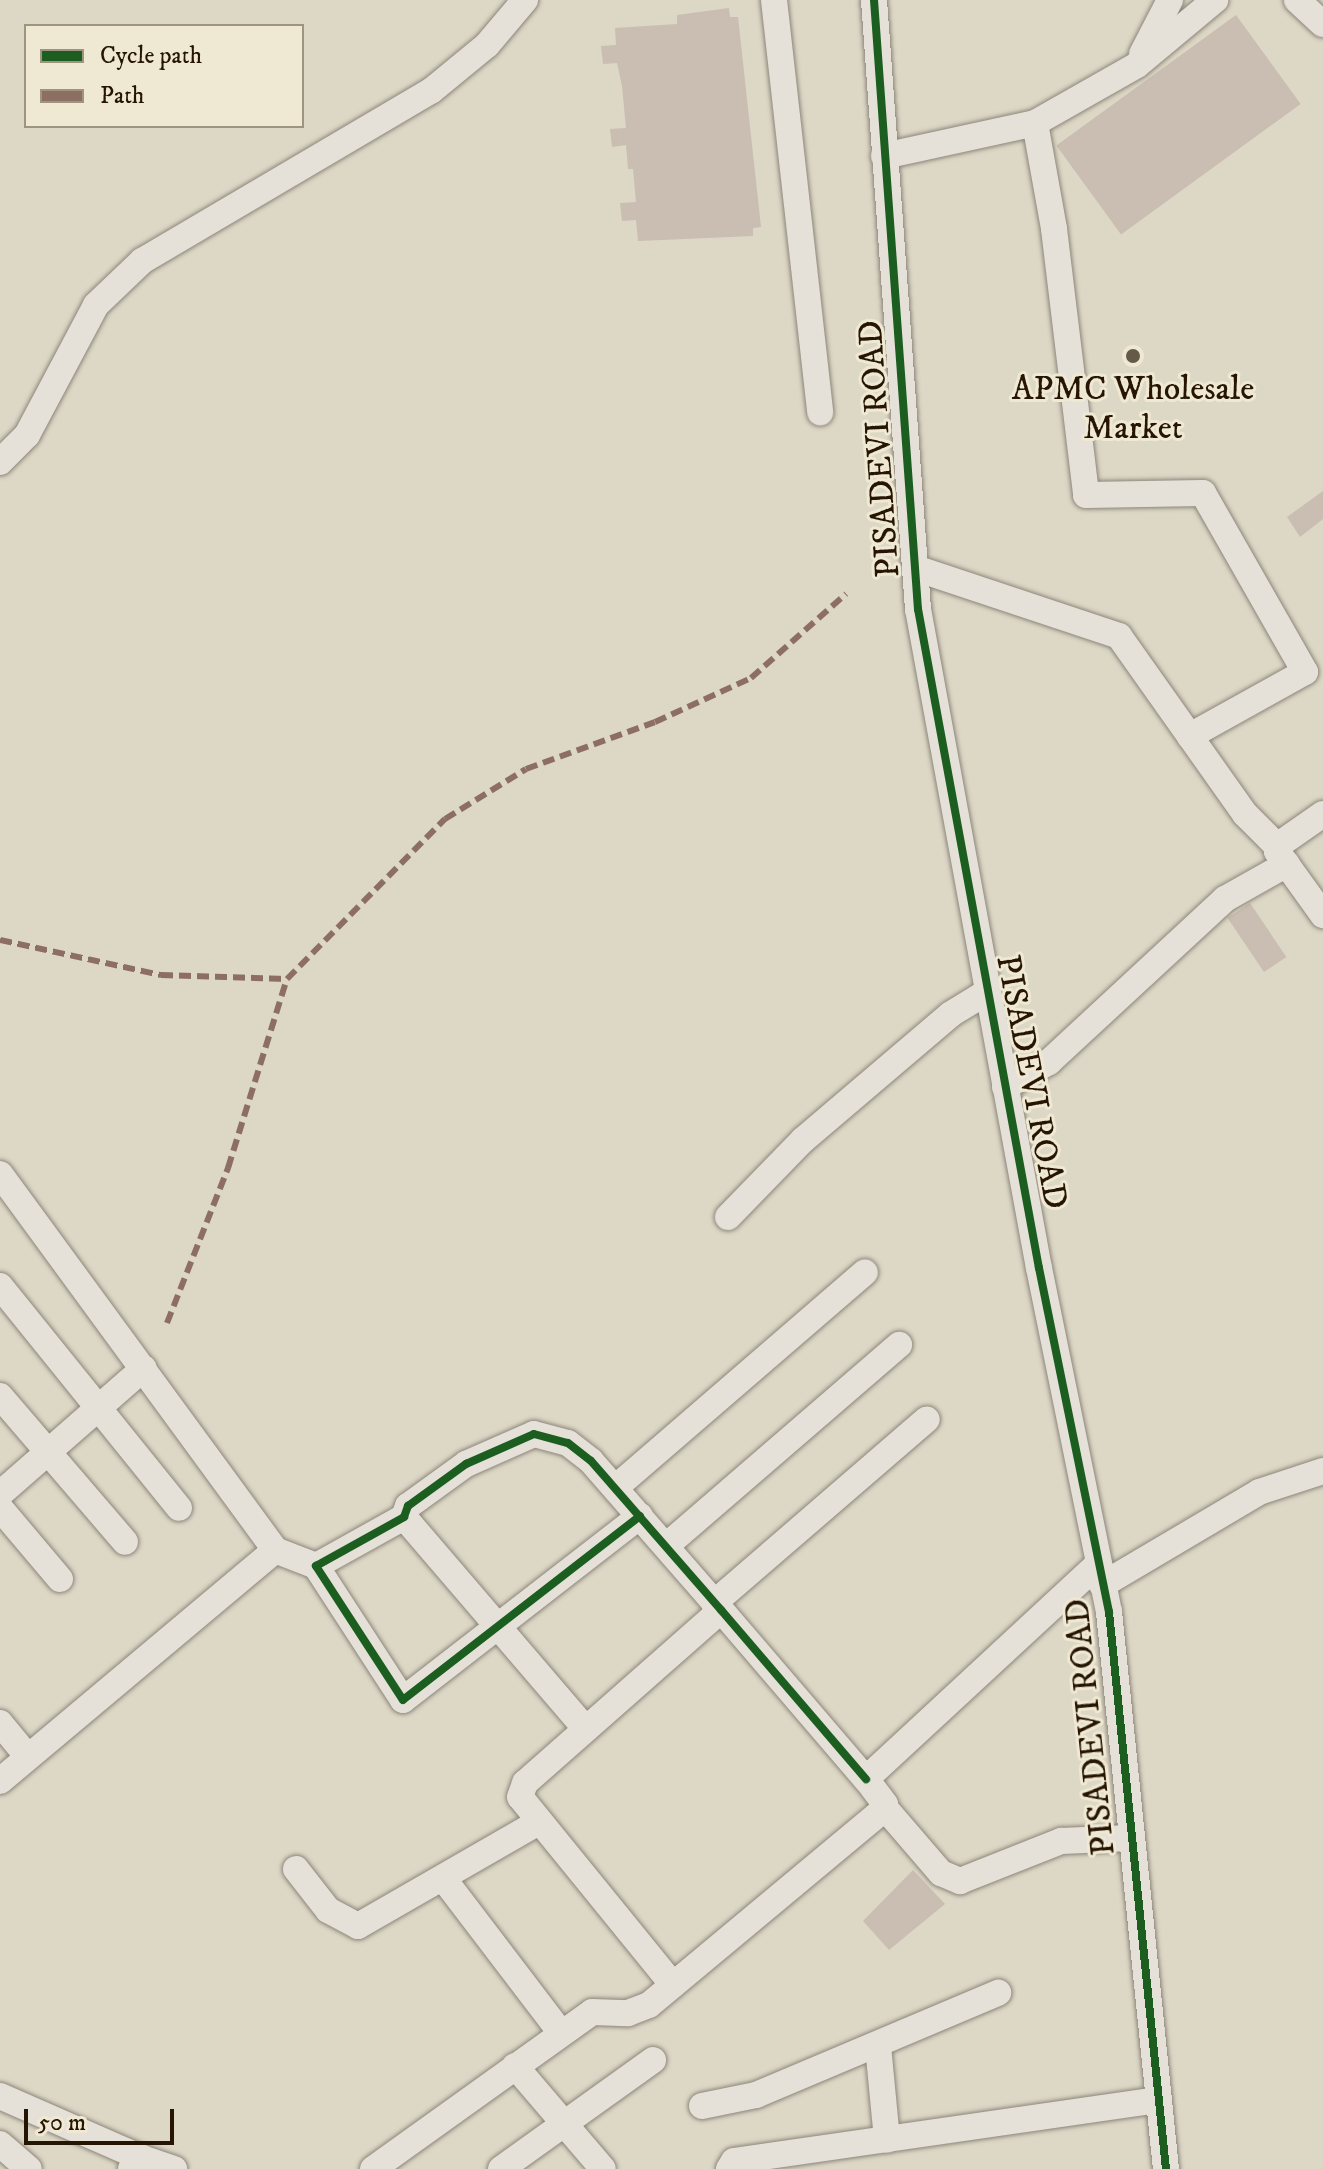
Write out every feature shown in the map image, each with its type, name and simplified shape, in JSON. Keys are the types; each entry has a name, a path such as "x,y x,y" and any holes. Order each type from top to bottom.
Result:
{"street":[{"path":"0,462 27,435 96,305 134,268 431,91 487,45 525,0"},
{"path":"774,0 820,412"},
{"name":"PISADEVI ROAD","path":"874,0 915,568 987,992 1100,1575 1130,1838 1155,2100 1166,2169"},
{"path":"1137,65 1170,0"},
{"path":"884,156 1035,123 1137,65 1215,0"},
{"path":"1297,0 1323,24"},
{"path":"1035,123 1054,229 1086,495 1203,493 1305,672 1190,736"},
{"path":"915,568 1119,636 1245,814 1282,856 1323,915"},
{"path":"1005,1087 1049,1062 1225,899 1282,856 1323,814"},
{"path":"728,1217 803,1140 951,1014 987,992"},
{"path":"0,1174 275,1550 316,1566 403,1700 640,1516"},
{"path":"615,1488 865,1272"},
{"path":"0,1286 179,1508"},
{"path":"666,1546 899,1345"},
{"path":"0,1494 144,1368"},
{"path":"0,1396 125,1542"},
{"path":"673,1985 537,1823 520,1797 525,1783 927,1419"},
{"path":"316,1566 404,1517 408,1506 466,1464 534,1434 568,1443 640,1516 866,1779 885,1808 941,1873 960,1881 1061,1841 1130,1838"},
{"path":"866,1779 1100,1575 1259,1492 1323,1471"},
{"path":"0,1508 60,1579"},
{"path":"404,1517 586,1729"},
{"path":"0,1781 275,1550"},
{"path":"0,1723 28,1757"},
{"path":"373,2169 596,2010 641,2010 885,1808"},
{"path":"296,1869 328,1910 358,1926 537,1823"},
{"path":"443,1878 561,2033"},
{"path":"702,2106 756,2095 998,1993"},
{"path":"878,2046 887,2140"},
{"path":"501,2169 653,2060"},
{"path":"515,2066 603,2169"},
{"path":"0,2096 136,2164 174,2169"},
{"path":"729,2169 734,2161 1155,2100"},
{"path":"0,2144 28,2169"}],"building":[{"path":"729,8 730,17 738,17 761,227 753,228 753,236 638,241 636,220 622,221 620,203 636,202 633,169 628,169 626,145 612,147 610,129 626,128 622,86 617,63 603,64 601,46 616,45 615,28 677,24 677,15"},
{"path":"1236,15 1301,104 1121,234 1056,145"},
{"path":"1323,491 1323,519 1300,537 1287,517"},
{"path":"1250,903 1286,957 1264,972 1228,918"},
{"path":"913,1870 945,1904 889,1950 863,1921"}],"marked path":[{"path":"167,1323 228,1168 287,979 445,819 526,769 655,722 751,678 846,594"},
{"path":"0,940 161,975 287,979"}],"cycle path":[{"path":"874,0 918,609 1039,1268 1109,1612 1166,2169"},
{"path":"640,1516 403,1700 316,1566 404,1517 408,1506 466,1464 534,1434 568,1443 591,1461 721,1610 866,1779"}],"place":[{"name":"APMC Wholesale Market","path":"1133,356"}]}
